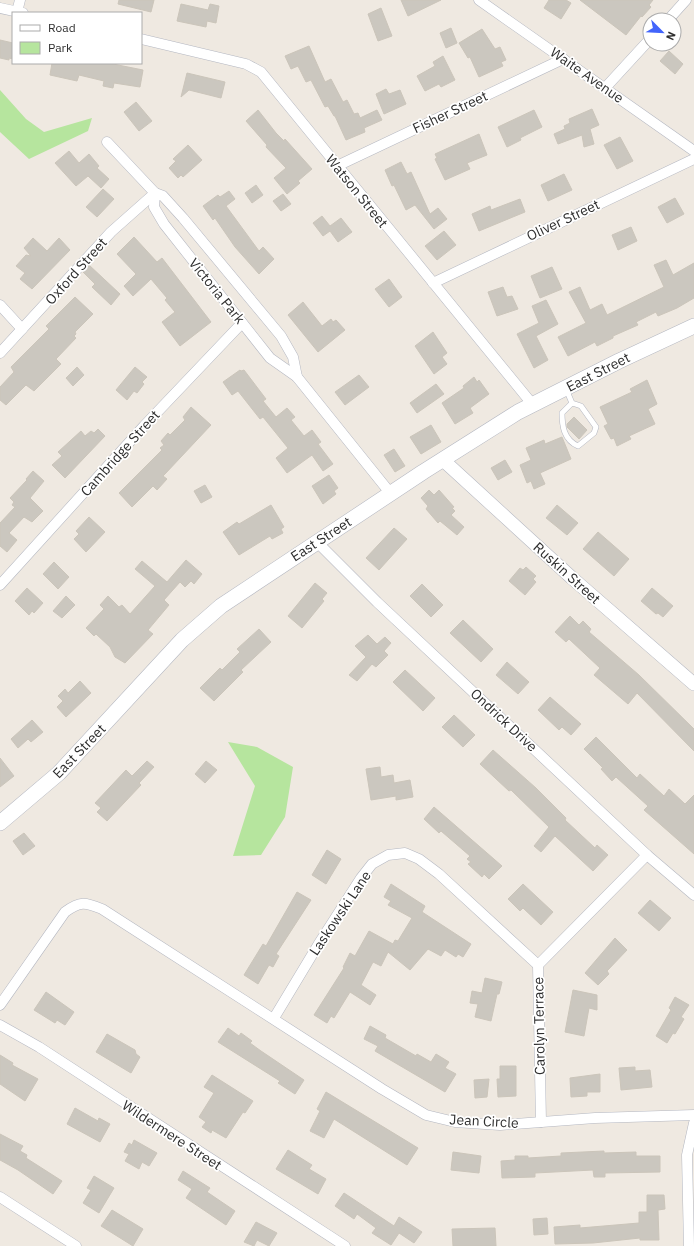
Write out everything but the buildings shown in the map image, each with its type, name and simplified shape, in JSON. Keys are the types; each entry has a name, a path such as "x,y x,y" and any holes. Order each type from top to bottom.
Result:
{"main road":[{"name":"East Street","path":"0,823 59,773 193,630 221,606 390,494 533,405 694,326"}],"street":[{"path":"0,8 20,12 20,0"},
{"name":"Waite Avenue","path":"479,0 694,151"},
{"path":"675,12 686,0"},
{"name":"Watson Street","path":"142,39 246,64 261,72 533,405"},
{"path":"605,88 642,48"},
{"name":"Fisher Street","path":"337,166 563,58"},
{"name":"Victoria Park","path":"107,142 155,193 163,196 183,218 281,336 293,357 297,377"},
{"name":"Oliver Street","path":"432,283 694,159"},
{"name":"Victoria Park","path":"155,193 154,207 164,224 270,358 297,377 390,494"},
{"name":"Oxford Street","path":"0,353 111,232 155,193"},
{"path":"0,305 22,329"},
{"name":"Cambridge Street","path":"0,585 144,426 242,323"},
{"name":"Ruskin Street","path":"443,460 572,578 694,684"},
{"name":"Ondrick Drive","path":"317,542 377,602 647,855 694,895"},
{"name":"Laskowski Lane","path":"274,1018 361,878 372,864 388,855 405,853 419,859 439,874 538,965"},
{"name":"Carolyn Terrace","path":"541,1122 538,965 647,855"},
{"name":"Jean Circle","path":"0,1005 65,912 77,903 89,904 102,909 274,1018 376,1085 426,1115 455,1122 500,1125 595,1118 694,1115"},
{"name":"Wildermere Street","path":"0,1025 39,1047 345,1246"},
{"path":"689,1246 687,1155 694,1123"},
{"path":"0,1197 76,1246"}],"lane":[{"path":"566,388 572,403 581,406 596,427 594,433 578,446 572,443 562,427 562,413 572,403"}],"green space":[{"path":"0,90 26,119 44,132 92,118 88,131 29,159 0,132"},
{"path":"228,742 257,747 293,767 285,817 261,855 233,856 255,786"}]}
